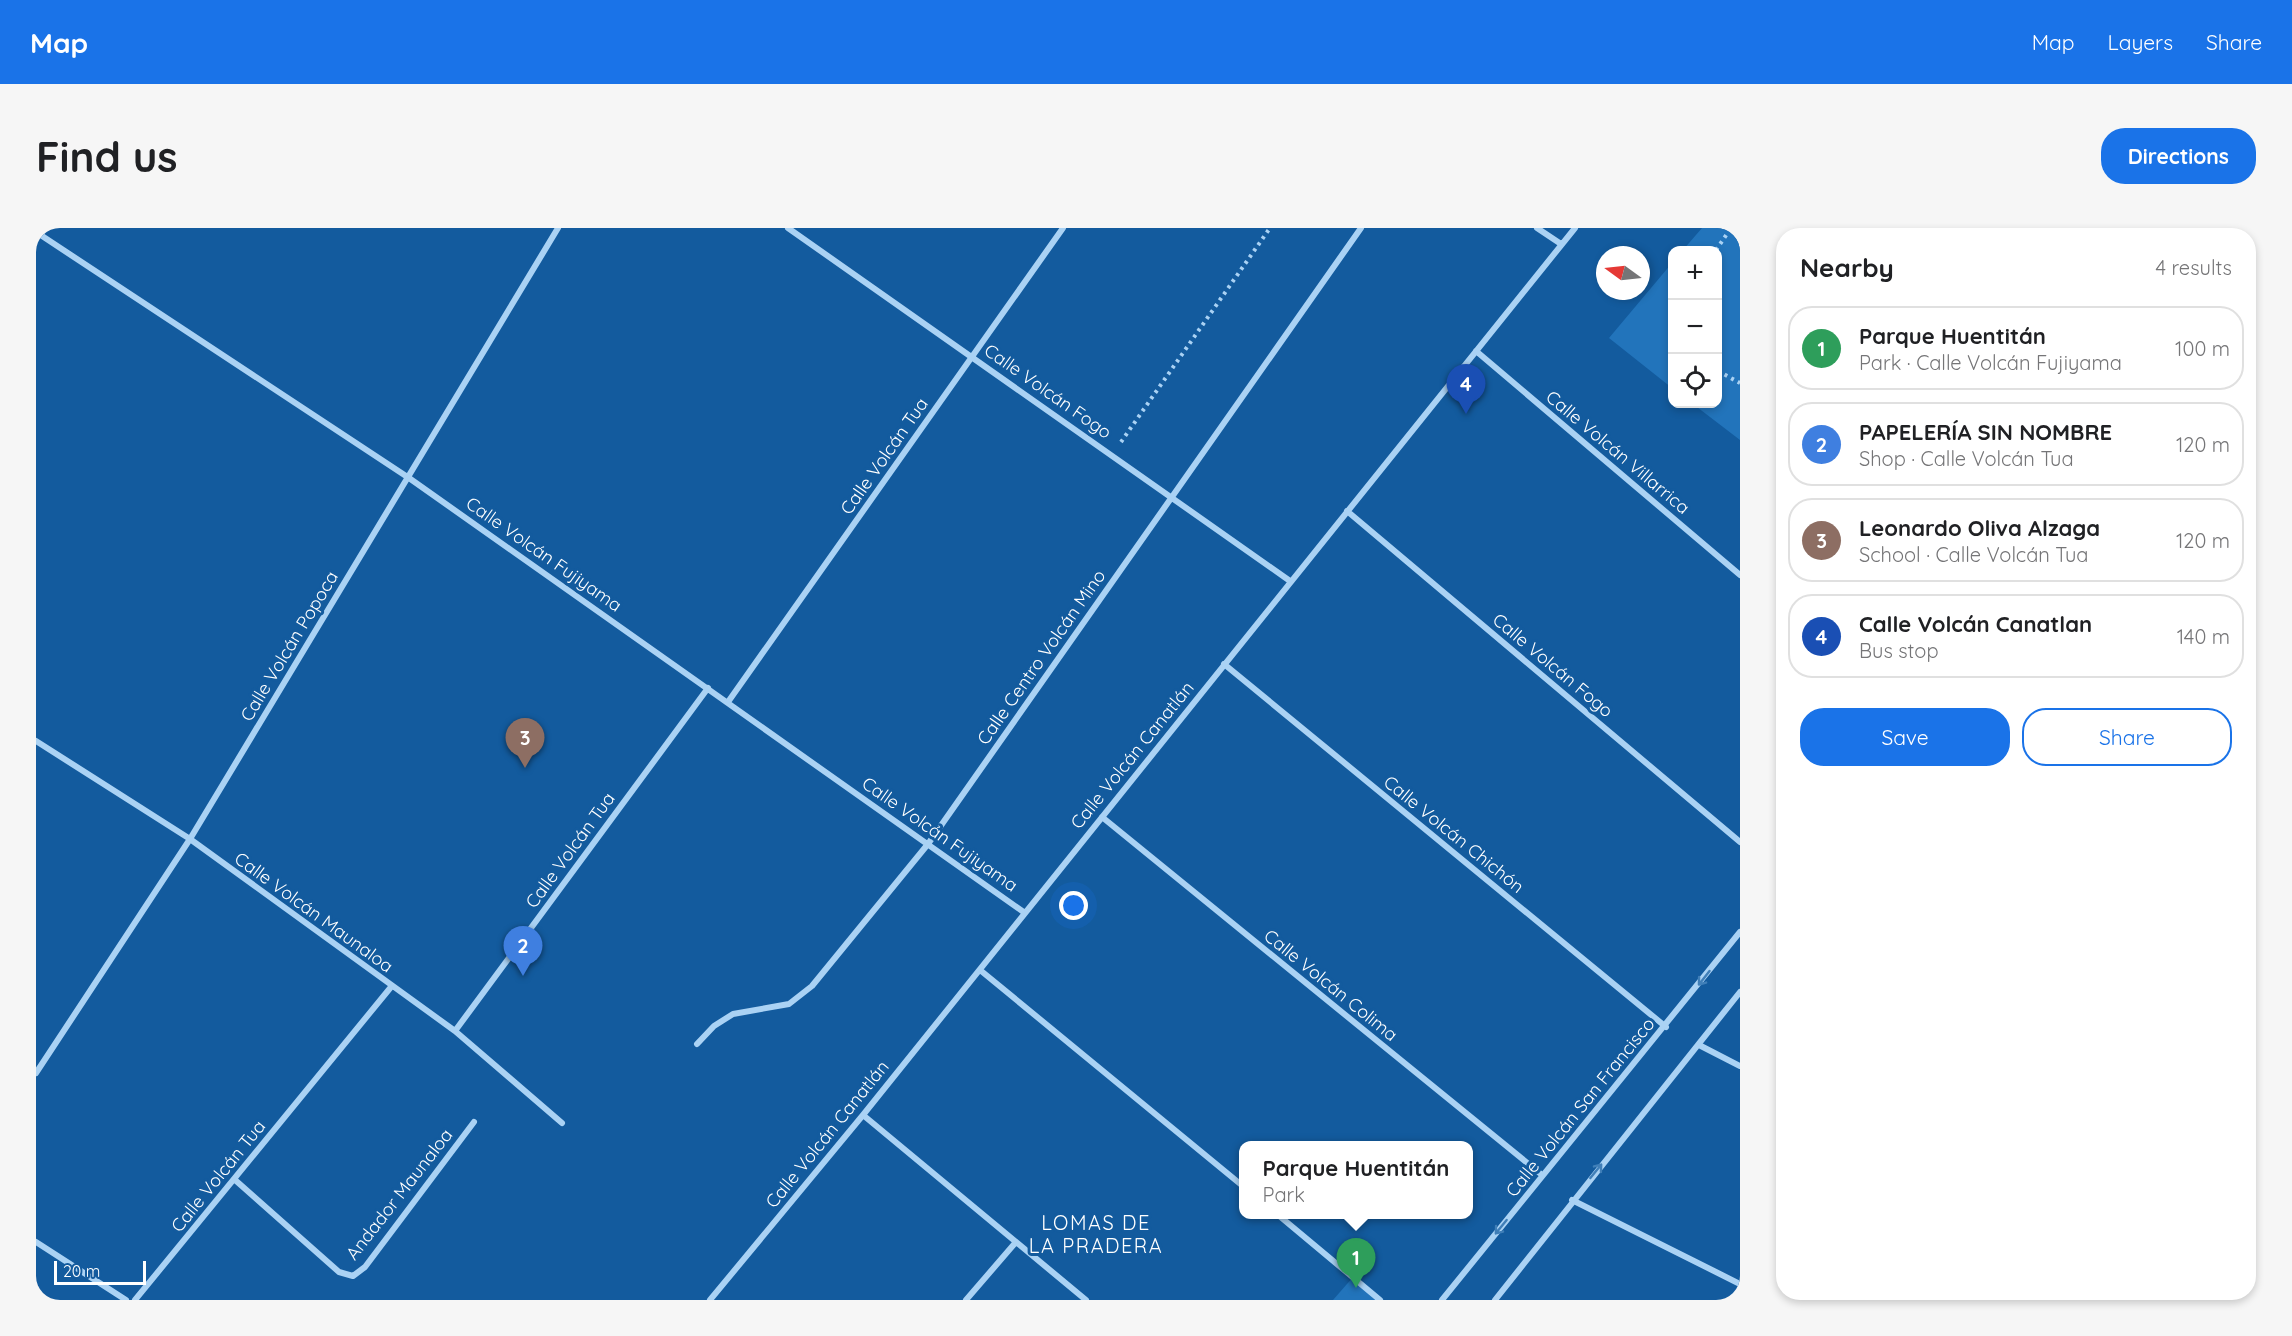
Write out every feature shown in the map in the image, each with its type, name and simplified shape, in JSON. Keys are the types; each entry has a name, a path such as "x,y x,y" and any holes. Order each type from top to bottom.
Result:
{"street":[{"name":"Calle Volcán Popoca","path":"36,1073 190,839 558,228"},
{"name":"Calle Volcán Fogo","path":"788,228 1290,581"},
{"name":"Calle Volcán Tua","path":"728,702 1063,228"},
{"name":"Calle Centro Volcán Mino","path":"697,1044 714,1026 733,1014 789,1004 812,986 928,844 1361,228"},
{"path":"1537,228 1562,244"},
{"name":"Calle Volcán Canatlán","path":"710,1300 980,970 1575,228"},
{"name":"Calle Volcán Fujiyama","path":"36,232 409,478 1025,913"},
{"name":"Calle Volcán Villarrica","path":"1476,351 1740,575"},
{"name":"Calle Volcán Fogo","path":"1347,510 1740,842"},
{"name":"Calle Volcán Chichón","path":"1224,664 1666,1027"},
{"name":"Calle Volcán Tua","path":"455,1031 708,688"},
{"name":"Calle Volcán Maunaloa","path":"36,741 190,839 391,987 455,1031 562,1124"},
{"name":"Calle Volcán Colima","path":"1102,817 1542,1175"},
{"name":"Calle Volcán San Francisco","path":"1442,1300 1542,1175 1666,1027 1740,932"},
{"path":"980,970 1239,1183"},
{"name":"Calle Volcán Tua","path":"135,1300 391,987"},
{"path":"1495,1300 1572,1200 1740,992"},
{"path":"1699,1045 1740,1066"},
{"path":"862,1115 1086,1300"},
{"name":"Andador Maunaloa","path":"234,1179 339,1272 353,1276 365,1267 474,1122"},
{"path":"1572,1200 1740,1284"},
{"path":"1282,1219 1380,1300"},
{"path":"36,1242 126,1300"},
{"path":"966,1300 1016,1242"}],"path":[{"path":"1112,454 1270,228"},
{"path":"1719,246 1731,228"},
{"path":"1722,373 1740,383"}],"shaded area":[{"path":"1702,228 1740,228 1740,440 1698,408 1722,408 1722,246 1686,246"},
{"path":"1668,268 1668,385 1609,338 1641,300 1650,300 1650,289"},
{"path":"1354,1276 1384,1300 1333,1300"}],"place":[{"name":"Calle Volcán Canatlan","path":"1466,414"},
{"name":"Leonardo Oliva Alzaga","path":"525,768"},
{"name":"PAPELERÍA SIN NOMBRE","path":"523,976"},
{"name":"Parque Huentitán","path":"1356,1288"}],"district":[{"name":"LOMAS DE LA PRADERA","path":"1096,1234"}]}
